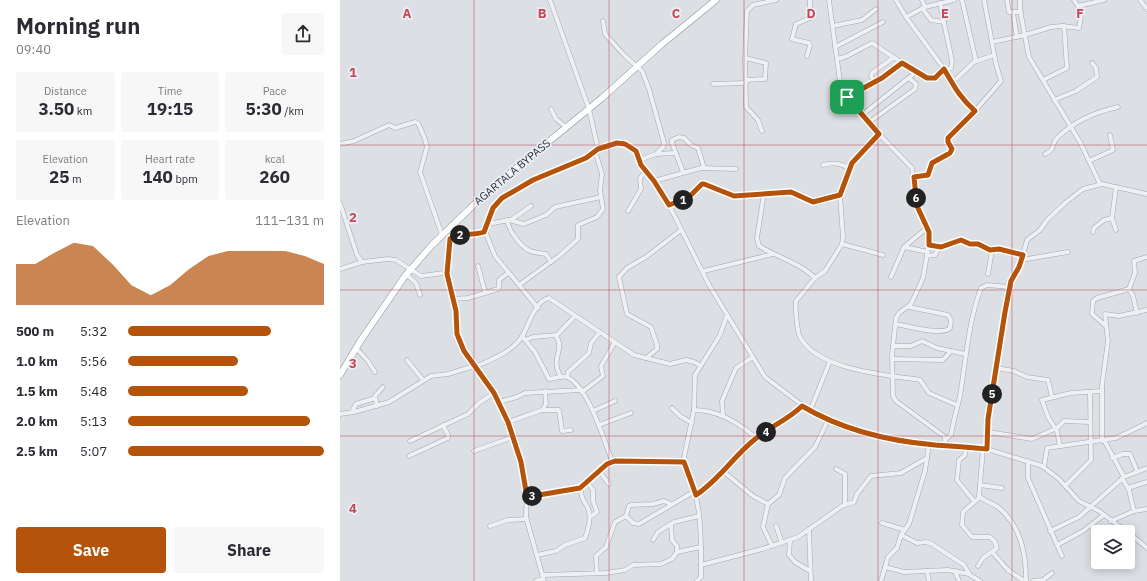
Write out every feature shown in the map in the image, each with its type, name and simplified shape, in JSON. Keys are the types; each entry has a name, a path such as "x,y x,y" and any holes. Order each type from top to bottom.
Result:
{"highway":[{"name":"AGARTALA BYPASS","path":"340,375 356,348 408,271 442,235 486,193 566,126 589,109 637,66 716,0"}],"street":[{"path":"519,285 551,262 578,239 578,225 598,216 603,209 600,190 602,174 589,109 550,0"},
{"path":"762,131 758,120 746,107 745,58 747,11 751,6 762,2 776,0"},
{"path":"807,56 810,44 792,39 796,24 810,20 812,8 810,0"},
{"path":"829,0 839,78 847,97 868,123 912,168 917,206 928,227 929,245 923,278 909,306 899,313 896,324 892,359 893,396 896,401 946,439"},
{"path":"896,0 906,17 945,69 951,84 965,102 975,111"},
{"path":"922,0 931,20 944,22"},
{"path":"906,17 924,7 954,0"},
{"path":"962,0 976,61"},
{"path":"914,177 928,175 932,163 950,153 952,149 948,142 948,138 975,111 1001,81 994,55 984,0"},
{"path":"1007,0 1009,12 1021,12"},
{"path":"1020,0 1029,57 1080,142 1100,184"},
{"path":"992,42 1025,35 1051,27 1064,26 1079,28 1081,16 1078,6 1074,0"},
{"path":"1078,6 1104,0"},
{"path":"1140,0 1147,10"},
{"path":"836,59 845,57 872,43 925,78 933,78 945,69 951,68 952,61 940,3"},
{"path":"833,26 860,21 876,10"},
{"path":"1013,13 1017,37"},
{"path":"603,21 605,34 642,71 649,89 663,140 663,147 656,154"},
{"path":"835,47 883,22"},
{"path":"1043,80 1068,68 1064,26"},
{"path":"951,84 976,61 994,55"},
{"path":"713,84 765,79 766,63 760,60 745,58"},
{"path":"875,82 871,76 872,73 893,58"},
{"path":"847,97 875,82 902,63"},
{"path":"1054,100 1076,91 1097,77 1096,68 1092,63"},
{"path":"862,115 916,72"},
{"path":"868,123 916,89 916,84 909,78"},
{"path":"1045,154 1051,152 1057,138 1086,116 1118,107"},
{"path":"551,109 556,118 566,126"},
{"path":"340,144 354,141 389,124 395,128 415,122 418,123 425,138 427,147 420,172 442,235"},
{"path":"879,134 855,160 840,195 844,237 842,244 825,271 815,278 796,301 799,333 801,339 814,353 830,361 859,369 920,380 929,393 957,405"},
{"path":"1089,161 1113,150 1110,135"},
{"path":"683,172 675,153 672,140 678,137 684,138 692,146 698,148 704,168"},
{"path":"538,308 495,256 485,231 493,208 502,198 533,180 586,158 596,150 617,143 625,144 636,151 645,172 654,181 669,205 727,315 767,378 802,406 828,420 859,432 929,444 985,449 1044,467 1079,501 1104,515 1117,525"},
{"path":"639,160 656,154 675,153"},
{"path":"823,165 830,163 844,165 850,170"},
{"path":"654,181 683,172 704,168 736,169"},
{"path":"628,210 641,189 640,178 645,172"},
{"path":"669,205 688,198 702,184 734,196 791,192 813,202 840,195"},
{"path":"980,497 980,485 989,432 988,419 1010,287 1012,278 1023,255 1027,240 1040,230 1065,203 1083,189 1100,184 1147,194"},
{"path":"1116,187 1112,218 1116,230"},
{"path":"764,193 757,238 759,246 804,269 815,278"},
{"path":"509,220 524,224 548,214 554,207 601,197"},
{"path":"340,203 357,255 362,262"},
{"path":"488,224 509,220 527,211 531,206"},
{"path":"1093,232 1094,228 1103,221 1112,218"},
{"path":"509,220 509,227 521,243 530,250 546,254 551,262"},
{"path":"891,277 904,247 915,236 928,227"},
{"path":"646,358 657,349 651,327 627,314 619,277 627,268 646,257 681,230"},
{"path":"485,231 474,235 456,236 450,239 447,274 453,299 460,343 499,402 508,422 521,462 527,497 527,519 543,578"},
{"path":"929,245 939,247 961,240 992,250 999,249 1023,255"},
{"path":"842,244 883,254"},
{"path":"904,247 935,255 939,247"},
{"path":"988,274 992,250"},
{"path":"1021,260 1068,252"},
{"path":"704,271 774,254"},
{"path":"1137,313 1133,296 1129,289 1135,272 1134,261 1147,257"},
{"path":"340,269 362,262 391,259 399,261 416,283 420,295"},
{"path":"478,266 485,292"},
{"path":"408,271 421,276 447,274"},
{"path":"453,299 468,298 498,289 499,280 508,273"},
{"path":"945,446 946,439 951,435 965,354 975,306 981,288 987,285 1010,287"},
{"path":"1106,326 1093,315 1093,301 1097,298 1129,289"},
{"path":"340,414 377,406 392,400 431,376 448,374 474,366 507,351 522,336 538,308 549,298 634,354 670,364 685,360 694,362 701,366"},
{"path":"896,324 933,331 947,331 950,328 951,320 948,316 916,310 909,306"},
{"path":"1134,511 1128,488 1103,440 1102,391 1108,341 1106,314 1119,316 1147,310"},
{"path":"700,580 701,547 696,493 683,462 694,410 696,375 720,335 727,315"},
{"path":"525,340 533,337 556,336 575,316"},
{"path":"567,377 568,372 589,353 591,342 600,332"},
{"path":"522,336 535,352 547,378 567,377 582,391 599,425 612,461"},
{"path":"556,336 560,344 556,367 561,377"},
{"path":"894,346 908,346 922,341 937,348 965,354"},
{"path":"499,402 518,397 523,393 545,391 582,391 603,376 601,366 615,342"},
{"path":"356,348 368,361 375,372"},
{"path":"892,359 942,360 951,351"},
{"path":"723,416 722,401 736,368 753,357"},
{"path":"407,360 423,380"},
{"path":"810,411 830,361"},
{"path":"996,368 1014,371 1027,377 1048,380 1052,397"},
{"path":"352,412 356,404 375,398 383,387"},
{"path":"542,410 546,404 545,391"},
{"path":"1060,446 1056,428 1048,417 1042,401 1052,397 1102,391"},
{"path":"1065,486 1091,460 1089,422 1090,392"},
{"path":"410,441 468,414 479,403 494,393"},
{"path":"375,398 377,406"},
{"path":"593,412 615,401"},
{"path":"626,516 637,524 671,504 712,484 756,438 784,420 802,406"},
{"path":"672,408 680,416 692,423"},
{"path":"508,422 542,410 559,410 562,431 572,430"},
{"path":"694,410 716,413 723,416 744,428 756,438"},
{"path":"599,425 631,413"},
{"path":"772,546 763,527 768,504 778,495 785,478 815,447 828,420"},
{"path":"989,432 1032,440 1056,428 1064,421 1089,422"},
{"path":"1044,467 1047,448 1090,443 1119,437 1147,423"},
{"path":"409,456 448,438 443,425"},
{"path":"474,451 513,437"},
{"path":"881,581 888,558 897,548 901,535 909,524 925,471 929,444"},
{"path":"966,447 965,455 959,460 957,480 974,501"},
{"path":"1112,458 1123,454 1130,454 1137,472"},
{"path":"701,565 790,540 809,530 845,505 854,502 857,494 871,476 901,473 927,458"},
{"path":"527,497 580,488 612,461 683,462"},
{"path":"1028,461 1028,478 1062,556"},
{"path":"1050,531 1076,518 1090,508 1098,498 1123,478 1147,468"},
{"path":"836,469 845,474 845,505"},
{"path":"599,471 609,484"},
{"path":"724,472 753,496 768,504"},
{"path":"587,482 592,488 593,501 597,512 590,517"},
{"path":"1128,488 1147,482"},
{"path":"980,485 1002,488"},
{"path":"537,555 556,551 567,544 584,539 590,517 589,510 581,500 580,488"},
{"path":"978,566 983,558 993,553 997,548 992,539 988,537 972,538 962,525 963,512 980,497"},
{"path":"980,497 999,508 1015,527 1021,537 1026,564 1025,581 1008,570 993,553"},
{"path":"597,573 596,556 606,547 615,522 626,516 630,505 655,504 664,501 671,504"},
{"path":"655,504 657,512"},
{"path":"1111,521 1134,511 1147,509"},
{"path":"1057,545 1083,531 1104,515"},
{"path":"653,540 658,532 670,524 676,521 699,516"},
{"path":"490,526 508,520 527,519"},
{"path":"882,523 891,524 905,530"},
{"path":"536,581 543,578 624,570 634,565 661,564 672,559 677,552 677,546 672,540 670,524"},
{"path":"776,526 782,543"},
{"path":"809,530 811,581"},
{"path":"901,535 917,543 925,542 932,544 964,565 969,574"},
{"path":"1135,538 1146,547"},
{"path":"790,540 789,555 798,564 810,571"},
{"path":"677,552 701,547"},
{"path":"885,567 904,572 955,571 969,574 980,581"},
{"path":"927,571 929,581"},
{"path":"955,571 959,581"},
{"path":"1033,581 1042,580 1052,573"}],"route":[{"path":"902,63 925,78 935,78 944,69 952,86 960,93 963,100 975,111 948,138 952,151 930,165 928,175 914,177 917,206 929,229 929,245 941,247 961,240 970,244 978,244 990,250 999,249 1023,255 1020,265 1011,281 1005,312 988,419 989,434 987,449 934,445 859,432 837,425 802,406 797,411 753,440 712,484 696,495 684,462 612,461 580,488 527,497 521,462 501,405 488,383 464,351 457,334 456,311 449,277 447,274 448,241 452,237 456,236 474,235 484,232 493,208 501,198 516,189 556,169 586,158 598,149 617,143 625,144 636,151 641,165 654,181 669,205 688,198 702,184 708,184 734,196 791,192 813,202 840,195 852,163 879,134 847,97 882,78 902,63"}]}
